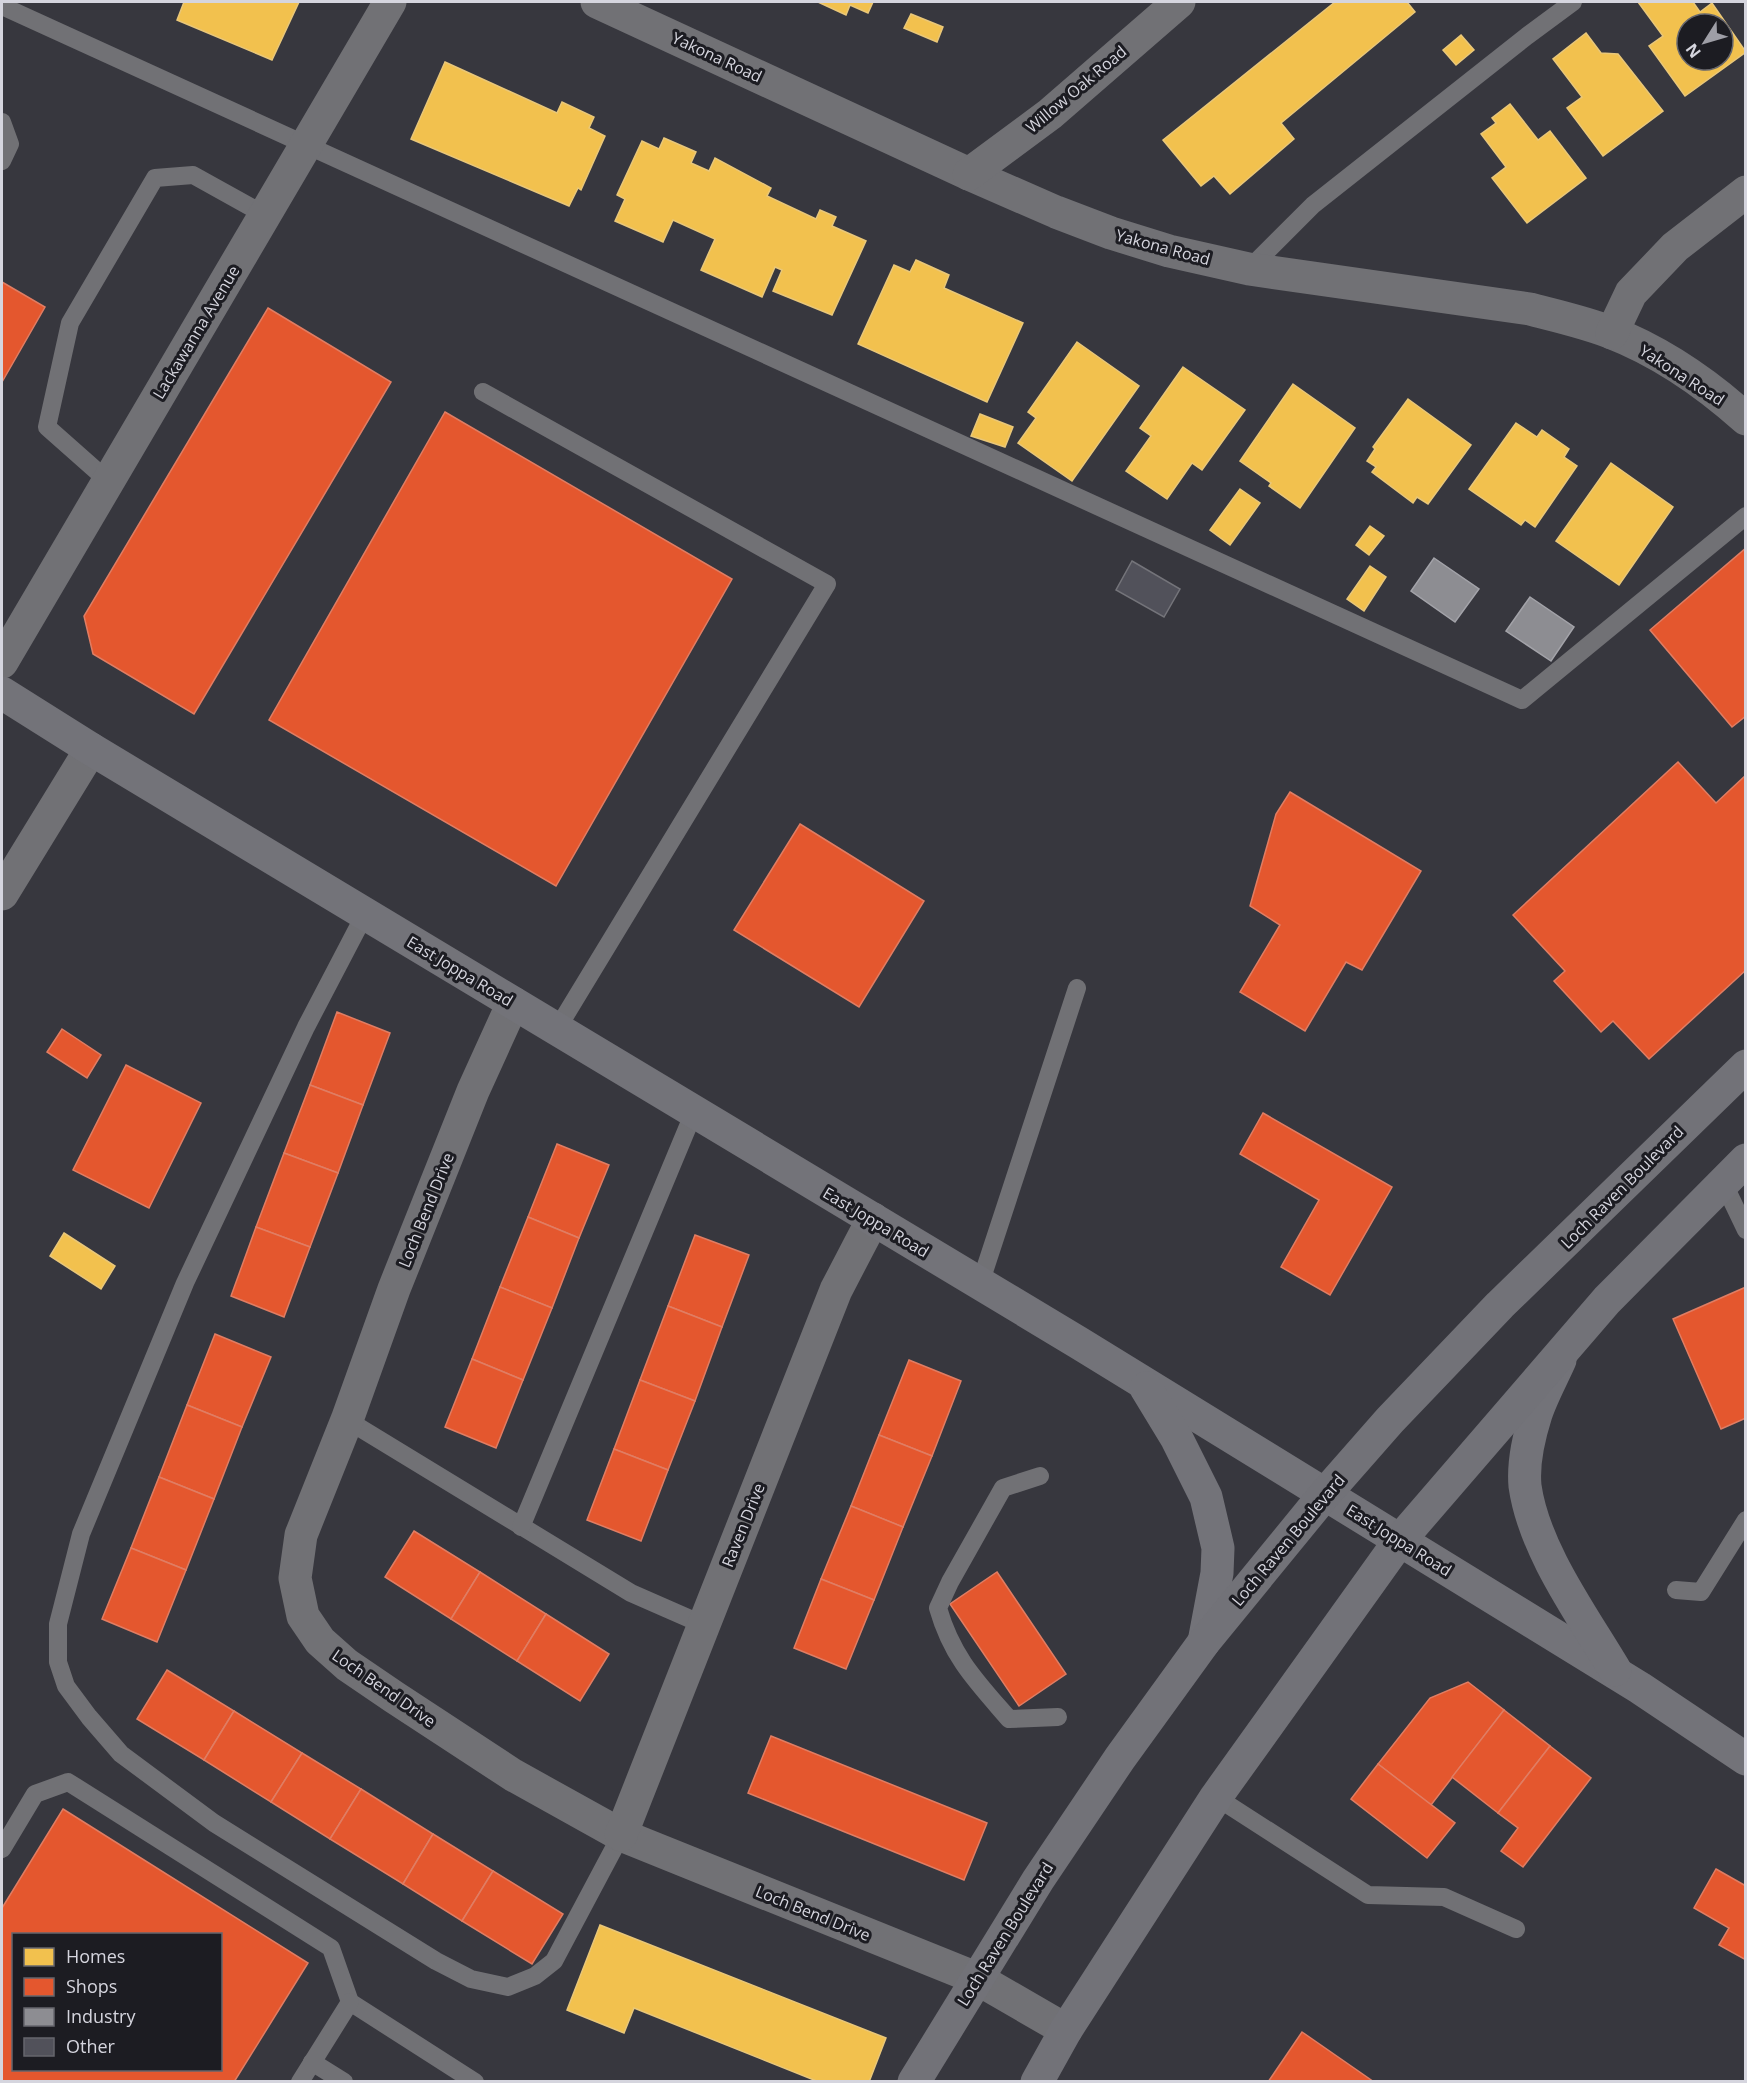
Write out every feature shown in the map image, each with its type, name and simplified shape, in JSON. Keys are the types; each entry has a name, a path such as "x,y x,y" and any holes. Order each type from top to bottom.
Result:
{"main road":[{"name":"East Joppa Road","path":"2,693 91,749 1142,1382 1617,1674 1746,1759"},
{"name":"Loch Raven Boulevard","path":"914,2082 1038,1880 1113,1768 1204,1642 1324,1494 1390,1420 1500,1305 1746,1066"},
{"path":"1037,2082 1066,2030 1216,1797 1400,1540 1569,1343 1734,1171"},
{"path":"1569,1343 1536,1414 1527,1450 1525,1484 1530,1512 1543,1546 1617,1674"},
{"path":"1142,1382 1177,1439 1206,1497 1218,1548 1217,1573 1204,1642"}],"street":[{"name":"Lackawanna Avenue","path":"2,662 390,2"},
{"name":"Yakona Road","path":"597,2 969,174 1056,212 1111,232 1169,251 1249,269 1530,309 1574,320 1612,333 1653,353 1697,381 1746,419"},
{"name":"Willow Oak Road","path":"969,174 1050,114 1179,2"},
{"path":"1612,333 1631,293 1675,247 1746,192"},
{"path":"2,894 91,749"},
{"name":"Loch Bend Drive","path":"513,1003 473,1091 394,1289 347,1420 301,1535 295,1578 303,1616 320,1641 347,1665 513,1775 621,1835 976,1978 1066,2030"},
{"name":"Raven Drive","path":"621,1835 836,1290 873,1220"}],"lane":[{"path":"1249,269 1313,205 1527,36 1574,2"},
{"path":"2,6 1522,700 1746,516"},
{"path":"2,122 10,144 2,161"},
{"path":"108,481 47,427 70,323 149,187 155,178 193,175 265,215"},
{"path":"483,392 827,584 557,1029"},
{"path":"365,914 306,1027 185,1283 81,1534 58,1624 58,1662 66,1686 88,1717 121,1754 214,1823 436,1961 471,1979 508,1987 535,1976 554,1961 621,1835"},
{"path":"980,1284 1077,988"},
{"path":"520,1527 694,1112"},
{"path":"1734,1171 1746,1230"},
{"path":"347,1420 631,1593 704,1624"},
{"path":"1040,1476 1003,1488 950,1582 938,1608 945,1632 965,1668 1009,1719 1058,1717"},
{"path":"1676,1590 1701,1592 1746,1520"},
{"path":"2,1849 35,1794 68,1782 331,1947 350,2002 475,2082"},
{"path":"1216,1797 1368,1895 1443,1897 1516,1929"},
{"path":"300,2082 350,2002"},
{"path":"312,2061 344,2082"}],"building: Homes":[{"path":"184,2 299,2 272,60 177,20"},
{"path":"818,2 873,2 868,13 850,5 846,15"},
{"path":"1335,2 1407,2 1415,12 1281,123 1294,139 1230,194 1214,176 1201,186 1163,140"},
{"path":"1638,2 1693,2 1700,12 1675,12 1675,72 1718,72 1685,96 1649,46 1663,36"},
{"path":"1712,3 1718,12 1700,12"},
{"path":"911,14 943,27 937,42 904,28"},
{"path":"1586,33 1601,53 1618,54 1663,111 1603,156 1567,108 1582,97 1553,59"},
{"path":"1461,35 1474,50 1456,65 1443,50"},
{"path":"1735,36 1746,52 1735,60"},
{"path":"445,62 557,113 562,102 594,117 589,128 605,136 581,190 578,188 569,206 411,139"},
{"path":"1510,104 1538,140 1550,131 1586,178 1527,223 1492,178 1506,167 1481,134 1496,123 1492,118"},
{"path":"664,138 696,152 691,163 709,171 715,158 771,188 767,196 816,219 820,210 836,217 832,226 866,241 832,315 773,291 782,270 775,267 762,297 701,270 715,239 673,220 663,242 615,221 625,199 617,195 642,141 659,149"},
{"path":"916,260 949,275 944,288 1023,323 987,402 858,344 894,265 910,272"},
{"path":"1077,342 1139,386 1072,481 1018,443 1036,418 1028,412"},
{"path":"1183,367 1245,410 1202,470 1192,463 1167,499 1126,471 1151,436 1140,428"},
{"path":"1293,384 1355,428 1300,508 1240,461"},
{"path":"1408,399 1471,445 1428,504 1417,497 1413,503 1372,472 1376,467 1367,461 1375,449 1373,447"},
{"path":"980,414 1013,427 1005,447 971,436"},
{"path":"1516,423 1537,437 1542,430 1569,449 1564,457 1577,466 1535,527 1525,520 1521,525 1469,489"},
{"path":"1611,463 1673,507 1619,585 1556,541"},
{"path":"1240,489 1260,503 1230,545 1210,530"},
{"path":"1370,526 1384,536 1369,555 1356,545"},
{"path":"1370,566 1386,577 1364,611 1347,599"},
{"path":"64,1233 115,1266 101,1289 50,1256"},
{"path":"600,1925 886,2038 869,2082 819,2082 634,2008 624,2033 567,2010"}],"building: Shops":[{"path":"2,282 45,307 2,382"},
{"path":"268,308 391,382 194,714 93,654 84,616"},
{"path":"445,412 732,579 556,886 269,720"},
{"path":"1746,548 1746,716 1732,727 1650,630"},
{"path":"1678,762 1716,803 1746,775 1746,970 1649,1059 1613,1021 1601,1032 1554,981 1565,971 1513,915"},
{"path":"1290,792 1421,871 1362,970 1346,962 1305,1031 1240,992 1280,925 1250,906 1276,814"},
{"path":"800,824 924,901 859,1007 734,930"},
{"path":"337,1012 390,1033 363,1105 310,1085"},
{"path":"62,1029 101,1055 87,1078 47,1052"},
{"path":"126,1065 201,1103 149,1208 73,1170"},
{"path":"310,1085 363,1105 338,1173 284,1153"},
{"path":"1263,1113 1392,1187 1330,1295 1281,1267 1319,1200 1240,1154"},
{"path":"557,1144 609,1165 579,1238 528,1217"},
{"path":"284,1153 338,1173 310,1247 256,1227"},
{"path":"528,1217 579,1238 552,1308 500,1287"},
{"path":"256,1227 310,1247 284,1317 231,1296"},
{"path":"695,1235 749,1255 722,1327 668,1306"},
{"path":"500,1287 552,1308 523,1380 472,1359"},
{"path":"1746,1287 1746,1418 1721,1429 1673,1319"},
{"path":"668,1306 722,1327 695,1401 640,1380"},
{"path":"215,1334 271,1357 242,1427 187,1405"},
{"path":"472,1359 523,1380 496,1448 445,1427"},
{"path":"909,1360 961,1381 932,1456 879,1435"},
{"path":"640,1380 695,1401 668,1470 614,1449"},
{"path":"187,1405 242,1427 214,1499 159,1477"},
{"path":"879,1435 932,1456 903,1527 851,1506"},
{"path":"614,1449 668,1470 641,1541 587,1520"},
{"path":"159,1477 214,1499 186,1570 131,1548"},
{"path":"851,1506 903,1527 874,1600 821,1579"},
{"path":"414,1531 480,1572 451,1619 385,1577"},
{"path":"131,1548 186,1570 157,1642 102,1619"},
{"path":"480,1572 546,1614 517,1661 451,1619"},
{"path":"997,1572 1066,1674 1019,1706 950,1604"},
{"path":"821,1579 874,1600 846,1669 794,1648"},
{"path":"546,1614 609,1654 580,1701 517,1661"},
{"path":"167,1670 234,1711 204,1760 137,1719"},
{"path":"1468,1682 1504,1710 1431,1805 1378,1764 1430,1698"},
{"path":"1504,1710 1550,1746 1498,1813 1452,1777"},
{"path":"234,1711 302,1753 271,1802 204,1760"},
{"path":"771,1736 987,1823 964,1880 748,1793"},
{"path":"1550,1746 1591,1778 1523,1867 1501,1851 1518,1828 1498,1813"},
{"path":"302,1753 361,1789 330,1839 271,1802"},
{"path":"1378,1764 1455,1823 1427,1858 1351,1799"},
{"path":"361,1789 433,1834 403,1884 330,1839"},
{"path":"63,1809 308,1963 234,2082 2,2082 2,1908"},
{"path":"433,1834 493,1871 462,1921 403,1884"},
{"path":"1716,1869 1746,1886 1746,1960 1719,1945 1729,1928 1694,1908"},
{"path":"493,1871 563,1914 532,1964 462,1921"},
{"path":"1302,2032 1374,2082 1268,2082"}],"building: Industry":[{"path":"1434,558 1479,589 1455,622 1411,591"},
{"path":"1530,597 1574,627 1551,661 1506,631"}],"building: Other":[{"path":"1132,561 1180,589 1164,617 1116,590"}]}
